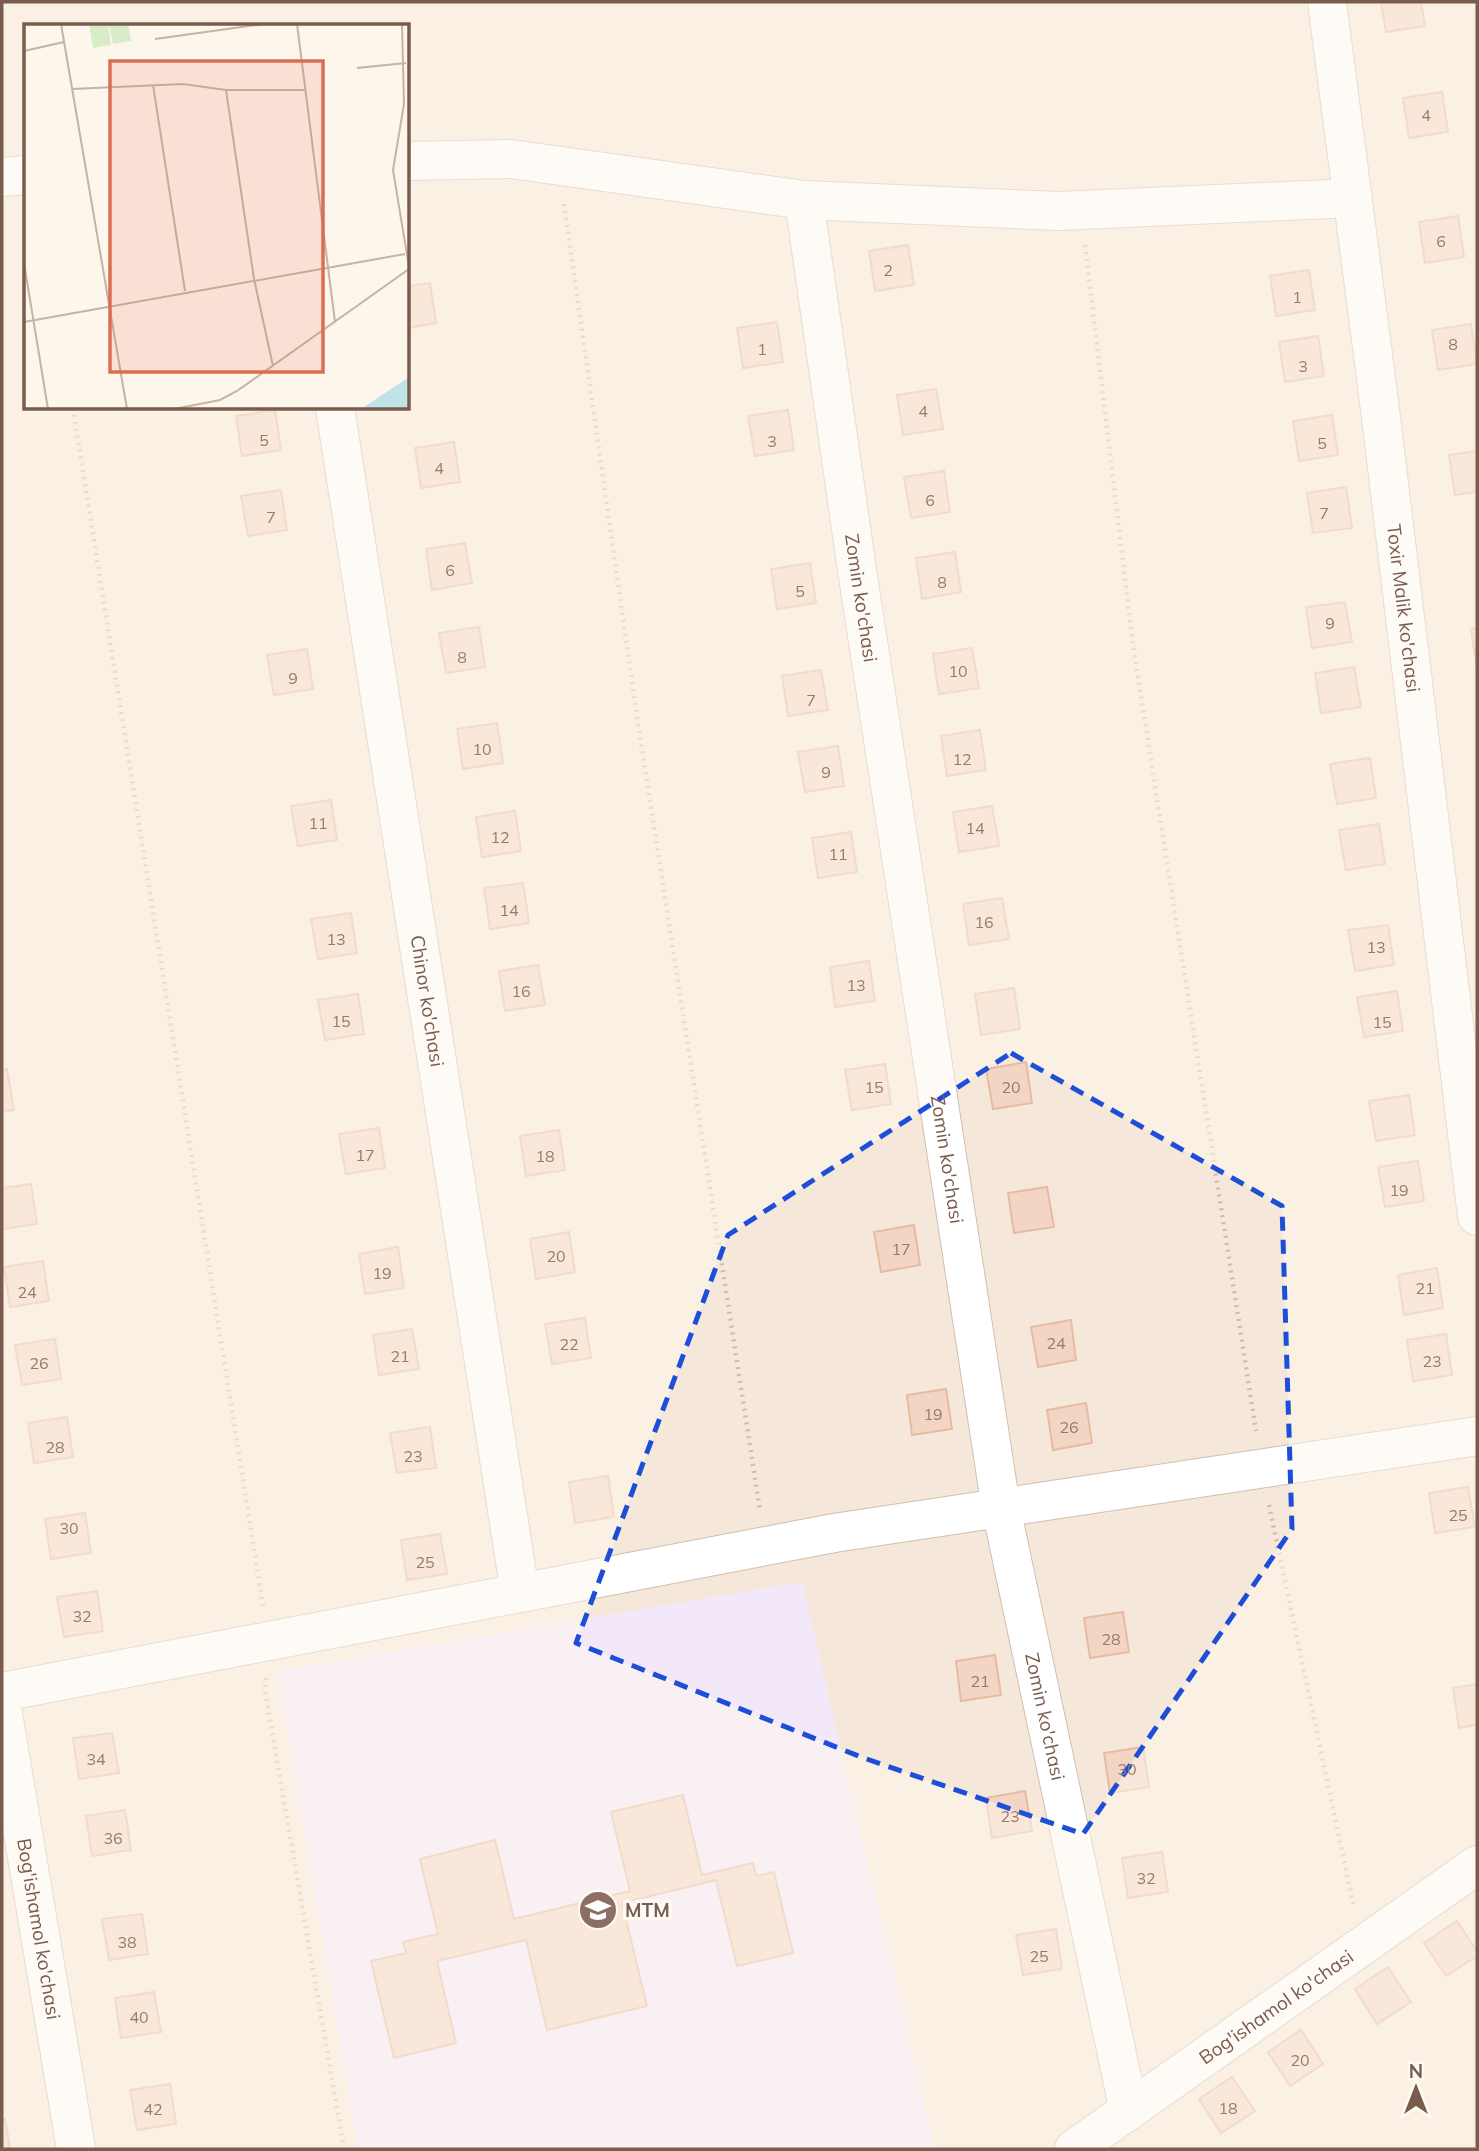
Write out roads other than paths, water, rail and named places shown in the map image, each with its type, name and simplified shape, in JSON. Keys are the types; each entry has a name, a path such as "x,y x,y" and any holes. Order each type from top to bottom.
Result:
{"street":[{"name":"Toxir Malik ko'chasi","path":"1327,2 1477,1216"},
{"path":"410,161 511,159 804,200 1059,211 1353,198"},
{"path":"2,177 24,175"},
{"name":"Zomin ko'chasi","path":"804,200 855,556 1001,1508 1129,2110"},
{"name":"Chinor ko'chasi","path":"335,410 520,1593"},
{"path":"2,1692 834,1533 1477,1436"},
{"name":"Bog'ishamol ko'chasi","path":"2,1708 76,2149"},
{"name":"Bog'ishamol ko'chasi","path":"1074,2149 1477,1865"}],"place":[{"name":"MTM","path":"598,1910"}]}
